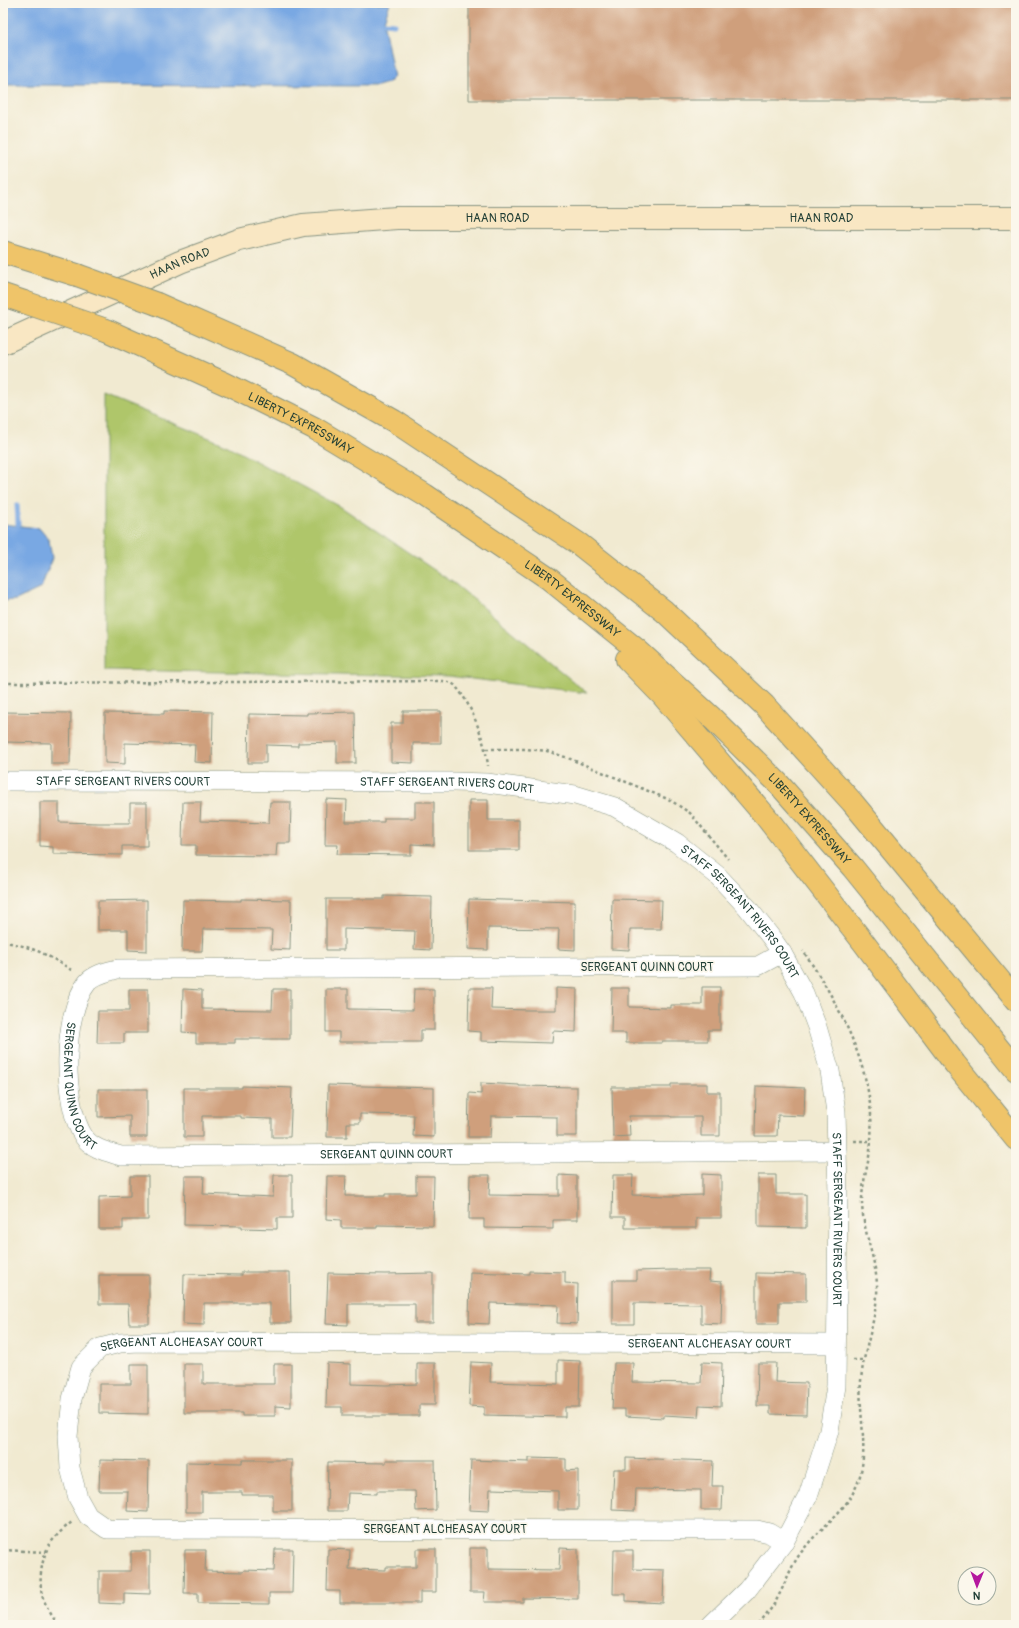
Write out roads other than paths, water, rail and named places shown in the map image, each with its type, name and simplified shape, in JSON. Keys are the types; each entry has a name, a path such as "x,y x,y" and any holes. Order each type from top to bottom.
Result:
{"highway":[{"path":"3,252 77,275 157,304 293,364 394,421 578,544 664,611 764,705 852,802 1016,1000"},
{"name":"LIBERTY EXPRESSWAY","path":"3,295 106,330 226,384 314,428 425,496 548,578 636,649 712,718 777,782 853,868 1016,1070"},
{"path":"548,578 663,696 767,818 955,1064 1016,1139"}],"street":[{"name":"HAAN ROAD","path":"3,343 180,262 239,240 303,225 397,218 1016,218"},
{"name":"STAFF SERGEANT RIVERS COURT","path":"3,781 487,783 575,795 615,807 670,839 717,875 770,936 790,950 817,1027 830,1071 836,1112 838,1195 836,1386 829,1431 808,1496 784,1542 747,1590 711,1625"},
{"name":"SERGEANT QUINN COURT","path":"790,950 758,966 117,969 98,974 88,982 82,991 75,1010 68,1038 68,1073 74,1117 84,1138 100,1150 121,1156 837,1151"},
{"name":"SERGEANT ALCHEASAY COURT","path":"784,1542 769,1533 757,1530 108,1529 88,1516 78,1498 70,1468 68,1436 72,1399 81,1367 100,1348 120,1343 836,1344"}],"water":[{"path":"3,3 390,3 384,21 384,26 394,77 388,83 378,86 3,85"},
{"path":"3,524 39,528 49,540 52,558 41,588 16,600 3,601"}],"waterway":[{"path":"384,23 394,24"},
{"path":"17,505 18,525"}]}
